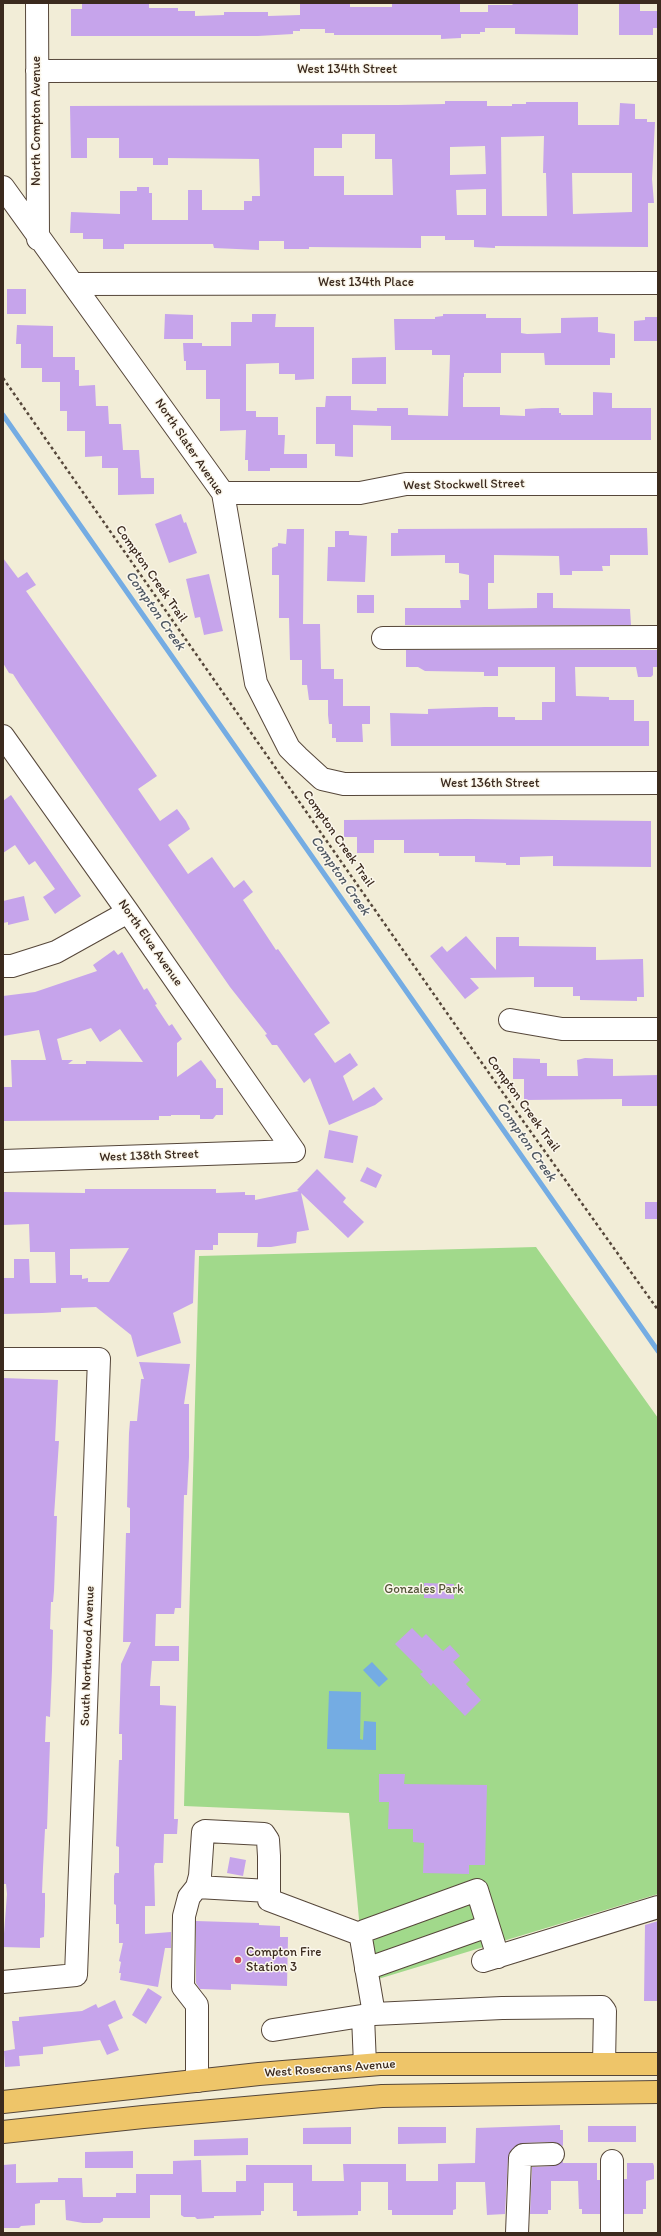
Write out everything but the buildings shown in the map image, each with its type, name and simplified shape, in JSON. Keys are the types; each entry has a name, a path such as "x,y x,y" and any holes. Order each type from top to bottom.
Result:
{"main road":[{"name":"West Rosecrans Avenue","path":"3,2102 203,2080 365,2065 658,2064"},
{"path":"203,2080 213,2111"},
{"path":"3,2132 382,2096 658,2092"}],"street":[{"name":"North Compton Avenue","path":"37,3 38,239"},
{"name":"West 134th Street","path":"37,71 658,70"},
{"name":"North Slater Avenue","path":"3,188 38,239 73,284 223,493 256,683 289,748 322,779"},
{"name":"West 134th Place","path":"73,284 658,283"},
{"name":"West Stockwell Street","path":"223,493 360,493 406,484 658,484"},
{"path":"383,638 658,637"},
{"name":"North Elva Avenue","path":"3,736 128,912 294,1151"},
{"name":"West 136th Street","path":"322,779 344,784 658,783"},
{"path":"3,966 12,966 56,952 128,912"},
{"path":"510,1020 562,1029 658,1029"},
{"name":"West 138th Street","path":"3,1161 294,1151"},
{"name":"South Northwood Avenue","path":"3,1359 100,1359 76,1975 3,1982"},
{"path":"203,2080 197,2005 183,1987 184,1916 190,1897 200,1876 203,1832 264,1834 268,1840 269,1900 363,1933 477,1890 488,1926 490,1959 658,1907"},
{"path":"196,1887 269,1891"},
{"path":"366,1969 488,1926"},
{"path":"363,1933 361,1938 366,1969 368,2015 365,2065"},
{"path":"273,2030 368,2015 502,2008 602,2007 605,2012 604,2064"},
{"path":"517,2233 520,2158 523,2155 553,2154"},
{"path":"612,2161 612,2233"}],"path":[{"name":"Compton Creek Trail","path":"3,378 491,1076 658,1310"}],"green space":[{"name":"Gonzales Park","path":"536,1247 658,1418 658,1894 365,1983 349,1813 184,1806 199,1256"}],"water":[{"path":"372,1662 388,1679 379,1687 363,1670"},
{"path":"329,1691 361,1692 360,1739 363,1740 364,1721 376,1722 376,1750 327,1749"}],"waterway":[{"name":"Compton Creek","path":"3,415 658,1351"}],"place":[{"name":"Compton Fire Station 3","path":"238,1960"}]}
